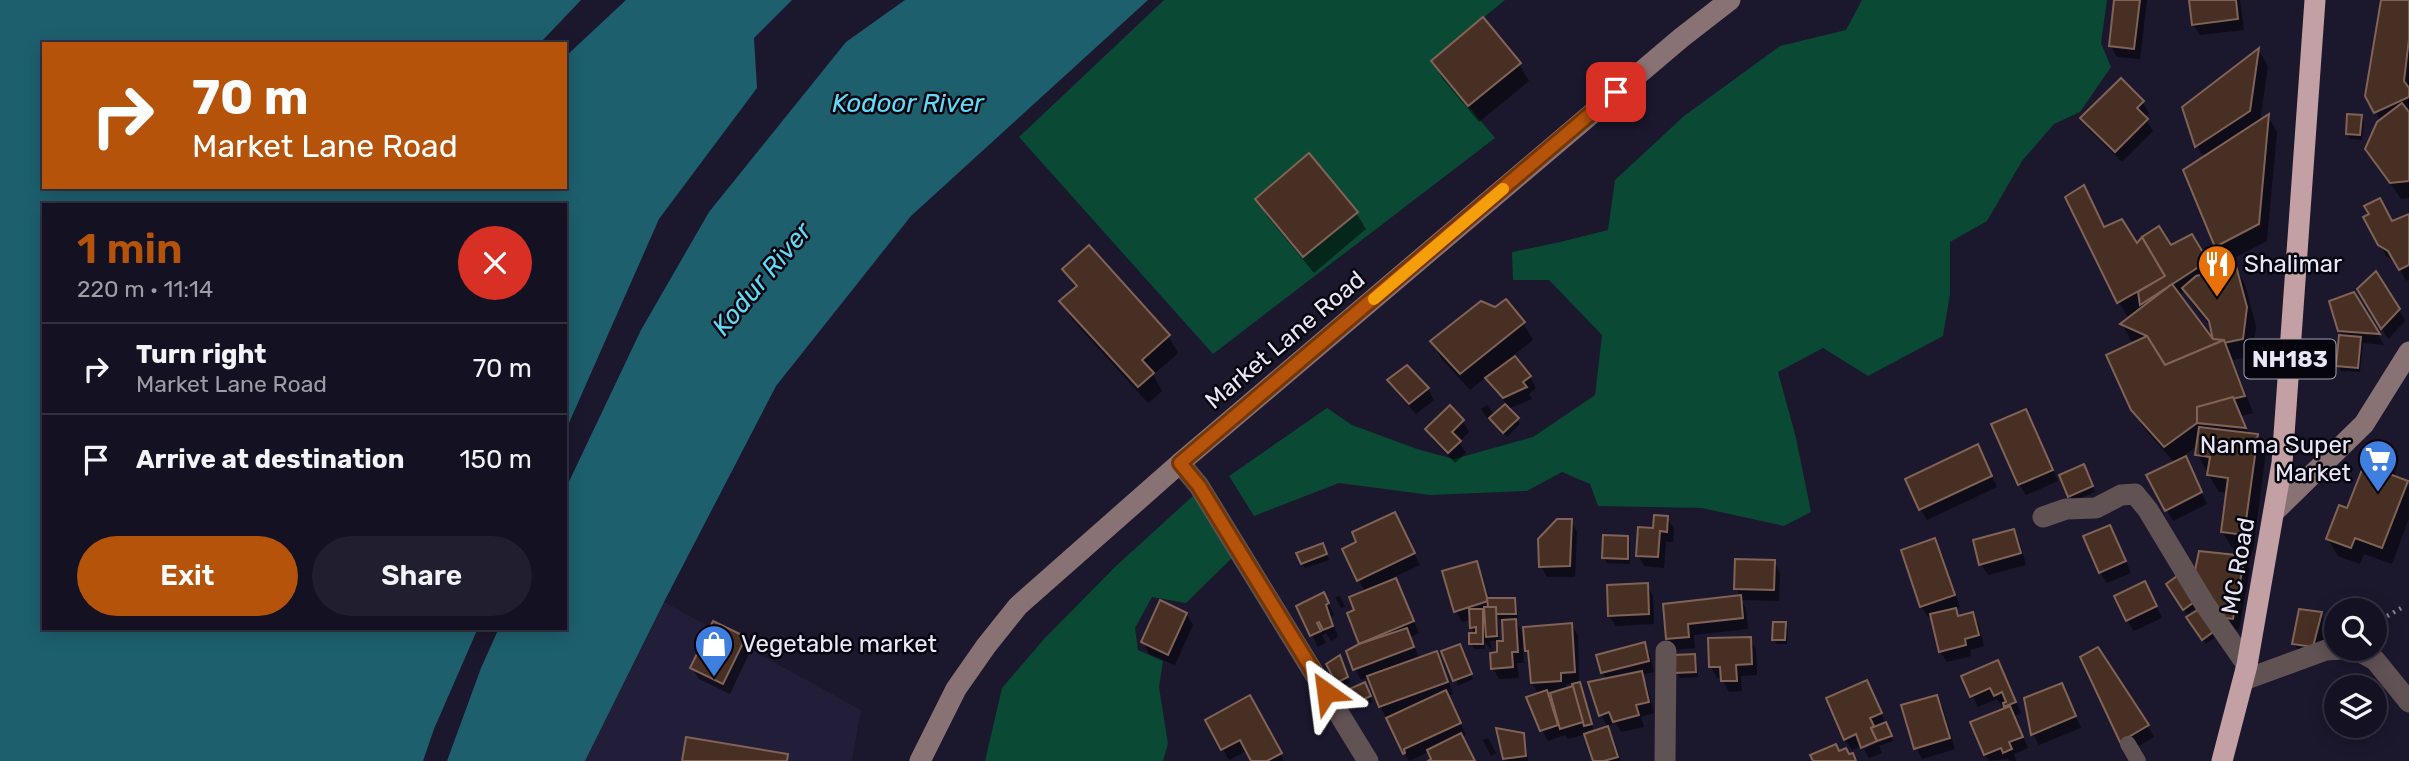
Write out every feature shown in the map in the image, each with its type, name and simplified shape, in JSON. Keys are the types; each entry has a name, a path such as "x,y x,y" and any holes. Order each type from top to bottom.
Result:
{"highway":[{"name":"MC Road","path":"2222,761 2246,673 2282,463 2315,0"}],"main road":[{"name":"Market Lane Road","path":"920,761 956,689 1018,606 1180,463 1627,83 1730,0"},
{"path":"2274,512 2364,424 2409,352"}],"street":[{"path":"1180,463 1199,486 1368,761"},
{"path":"2043,517 2066,509 2096,508 2121,495 2135,494 2148,510 2246,673 2324,651"},
{"path":"1665,761 1666,650"},
{"path":"2376,661 2409,702"}],"lane":[{"path":"2128,744 2138,761"}],"path":[{"path":"2387,616 2403,607"}],"shaded area":[{"path":"1164,0 1505,0 1431,61 1495,138 1213,354 1019,137"},
{"path":"1862,0 2107,0 2101,43 2111,67 2080,112 2054,124 2022,161 1987,221 1950,242 1950,294 1943,336 1868,376 1823,348 1778,372 1796,438 1811,512 1784,526 1702,508 1598,506 1590,484 1562,472 1527,491 1430,495 1339,483 1254,516 1229,476 1327,408 1352,425 1417,449 1454,459 1533,437 1595,395 1602,335 1549,280 1513,280 1512,252 1608,230 1615,180 1684,116 1780,46 1846,30"},
{"path":"1194,495 1233,557 1186,603 1152,597 1135,628 1138,650 1163,661 1159,687 1168,744 1163,761 985,761 1002,688 1044,639 1116,566"},
{"name":"Vegetable market","path":"664,602 861,710 852,761 585,761"}],"water":[{"path":"0,0 581,0 543,42 42,42 42,189 567,189 567,55 626,0 792,0 754,38 757,88 659,219 567,427 567,203 42,203 42,630 477,630 423,761 0,761"},
{"name":"Kodoor River","path":"905,0 1148,0 911,216 776,386 585,761 447,761 481,668 498,630 567,630 567,486 641,330 709,212 846,42"}],"building":[{"path":"2114,0 2140,0 2134,49 2109,46"},
{"path":"2189,0 2236,0 2238,19 2192,25"},
{"path":"2381,0 2409,0 2409,39 2404,81 2409,88 2409,97 2374,113 2365,96"},
{"path":"1483,17 1521,63 1468,106 1431,61"},
{"path":"2259,48 2250,111 2195,147 2182,107"},
{"path":"2121,78 2144,101 2137,108 2148,119 2115,152 2080,118"},
{"path":"2402,103 2409,112 2409,181 2390,183 2365,149 2377,122"},
{"path":"2269,114 2259,224 2215,247 2183,170"},
{"path":"2347,114 2362,115 2360,135 2346,134"},
{"path":"1309,153 1358,212 1303,257 1255,199"},
{"path":"2084,185 2104,227 2122,219 2137,243 2142,237 2165,276 2117,303 2065,197"},
{"path":"2380,198 2392,221 2409,214 2409,265 2399,270 2388,251 2378,245 2363,217 2369,214 2364,206"},
{"path":"2159,226 2171,245 2192,234 2208,261 2140,305 2138,292 2165,276 2142,237"},
{"path":"1089,245 1170,335 1142,360 1154,373 1138,387 1059,301 1077,286 1062,269"},
{"name":"Shalimar","path":"2236,266 2247,307 2243,339 2214,345 2209,321 2182,288 2196,276"},
{"path":"2376,271 2400,309 2381,329 2357,289"},
{"path":"2172,284 2213,339 2224,340 2165,365 2147,336 2120,324"},
{"path":"2354,292 2380,334 2338,331 2329,301"},
{"path":"1506,299 1525,322 1460,374 1430,341 1481,301 1495,307"},
{"path":"2339,335 2361,337 2358,368 2336,366"},
{"path":"2147,336 2165,365 2224,340 2245,396 2197,407 2197,423 2164,447 2131,410 2106,355"},
{"path":"1515,356 1531,376 1523,382 1527,387 1503,398 1485,378"},
{"path":"1407,365 1429,388 1409,404 1387,380"},
{"path":"2233,397 2246,428 2197,423 2197,407"},
{"path":"1505,404 1519,418 1503,433 1489,418"},
{"path":"1450,405 1464,420 1452,432 1461,441 1448,453 1425,429"},
{"path":"2026,409 2053,470 2018,485 1991,424"},
{"path":"2199,427 2258,434 2244,535 2221,532 2228,478 2207,475 2210,457 2195,455"},
{"path":"1978,444 1992,476 1919,510 1905,479"},
{"name":"Nanma Super Market","path":"2369,452 2389,459 2384,472 2408,481 2382,548 2355,538 2351,548 2326,539 2339,505 2347,508"},
{"path":"2186,456 2202,492 2165,511 2146,475"},
{"path":"2084,464 2093,486 2068,497 2059,475"},
{"path":"1395,512 1415,553 1357,581 1342,549 1356,542 1352,532"},
{"path":"1654,515 1668,516 1667,532 1660,531 1658,557 1636,556 1638,527 1653,528"},
{"path":"1557,519 1572,519 1570,566 1539,567 1538,539"},
{"path":"2110,525 2126,561 2099,573 2083,536"},
{"path":"2014,529 2021,553 1979,565 1973,540"},
{"path":"1603,535 1628,536 1628,559 1602,558"},
{"path":"1935,538 1955,595 1920,607 1901,550"},
{"path":"1323,543 1327,554 1301,564 1296,553"},
{"path":"2199,551 2245,556 2233,619 2218,617 2193,580"},
{"path":"1735,559 1775,560 1774,590 1734,589"},
{"path":"1477,561 1488,601 1454,612 1442,571"},
{"path":"2180,574 2197,600 2183,610 2166,584"},
{"path":"1396,578 1414,621 1359,644 1347,613 1354,610 1349,597"},
{"path":"2145,581 2157,606 2126,621 2114,596"},
{"path":"1648,583 1649,614 1608,616 1607,585"},
{"path":"1324,592 1333,626 1323,630 1319,622 1317,623 1321,631 1310,636 1296,606"},
{"path":"1741,595 1743,618 1688,624 1689,637 1666,639 1663,604"},
{"path":"1487,598 1515,598 1516,614 1496,614 1496,607 1488,607"},
{"path":"1160,600 1187,613 1168,655 1141,642"},
{"path":"1484,607 1496,607 1497,636 1486,637"},
{"path":"1956,608 1958,616 1973,612 1979,635 1965,639 1966,645 1939,652 1930,614"},
{"path":"2201,608 2216,630 2202,640 2186,617"},
{"path":"1469,609 1483,609 1483,644 1469,644 1469,633 1476,633 1476,627 1470,628"},
{"path":"2299,609 2322,612 2313,647 2292,644"},
{"path":"1516,619 1518,652 1512,652 1513,667 1491,669 1490,653 1497,652 1497,641 1503,641 1502,620"},
{"path":"713,621 746,637 723,684 690,668"},
{"path":"1773,622 1786,622 1785,640 1772,640"},
{"path":"1572,623 1575,672 1561,673 1561,681 1531,683 1523,627"},
{"path":"1407,628 1414,647 1353,670 1346,651"},
{"path":"1751,637 1752,664 1736,665 1737,681 1721,681 1720,667 1709,667 1708,638"},
{"path":"1645,642 1649,661 1601,673 1596,655"},
{"path":"1460,644 1472,674 1453,681 1441,651"},
{"path":"2098,647 2149,725 2120,742 2080,657"},
{"path":"1437,651 1448,682 1379,707 1367,676"},
{"path":"1695,654 1696,672 1675,673 1674,655"},
{"path":"1340,655 1348,677 1336,683 1326,664"},
{"path":"1998,660 2016,702 2004,707 2003,703 2006,702 2002,692 1994,696 1990,688 1970,697 1961,676"},
{"path":"1642,671 1649,702 1636,705 1639,715 1613,722 1609,712 1599,716 1588,682"},
{"path":"1867,680 1882,713 1870,718 1877,741 1861,748 1856,734 1844,740 1826,698"},
{"path":"1365,682 1371,696 1351,705 1345,691"},
{"path":"1580,682 1592,724 1584,726 1572,684"},
{"path":"2062,683 2076,716 2031,735 2024,698"},
{"path":"1573,686 1583,722 1560,729 1550,693"},
{"path":"1446,690 1461,723 1404,749 1403,754 1386,718"},
{"path":"1547,690 1558,725 1540,731 1526,697"},
{"path":"1250,695 1282,753 1267,761 1251,761 1240,740 1221,750 1205,720"},
{"path":"1937,695 1950,738 1914,749 1901,705"},
{"path":"2010,706 2023,737 2009,742 2012,749 2003,753 2001,748 1984,755 1970,722"},
{"path":"1886,722 1892,736 1877,741 1871,728"},
{"path":"1608,726 1618,757 1593,761 1584,734"},
{"path":"1496,728 1524,733 1526,756 1503,759"},
{"path":"1461,733 1475,761 1428,761 1431,759 1427,750"},
{"path":"686,737 788,754 787,761 682,761"},
{"path":"1836,744 1839,751 1846,748 1849,754 1853,753 1856,761 1813,761 1810,755"}],"slow traffic":[{"path":"1374,299 1503,189"}],"place":[{"name":"Shalimar","path":"2217,298"},
{"name":"Nanma Super Market","path":"2378,493"},
{"name":"Vegetable market","path":"714,678"}],"route":[{"path":"1326,692 1199,486 1180,463 1616,92"}],"water label":[{"name":"Kodur River","path":"762,279"}]}
